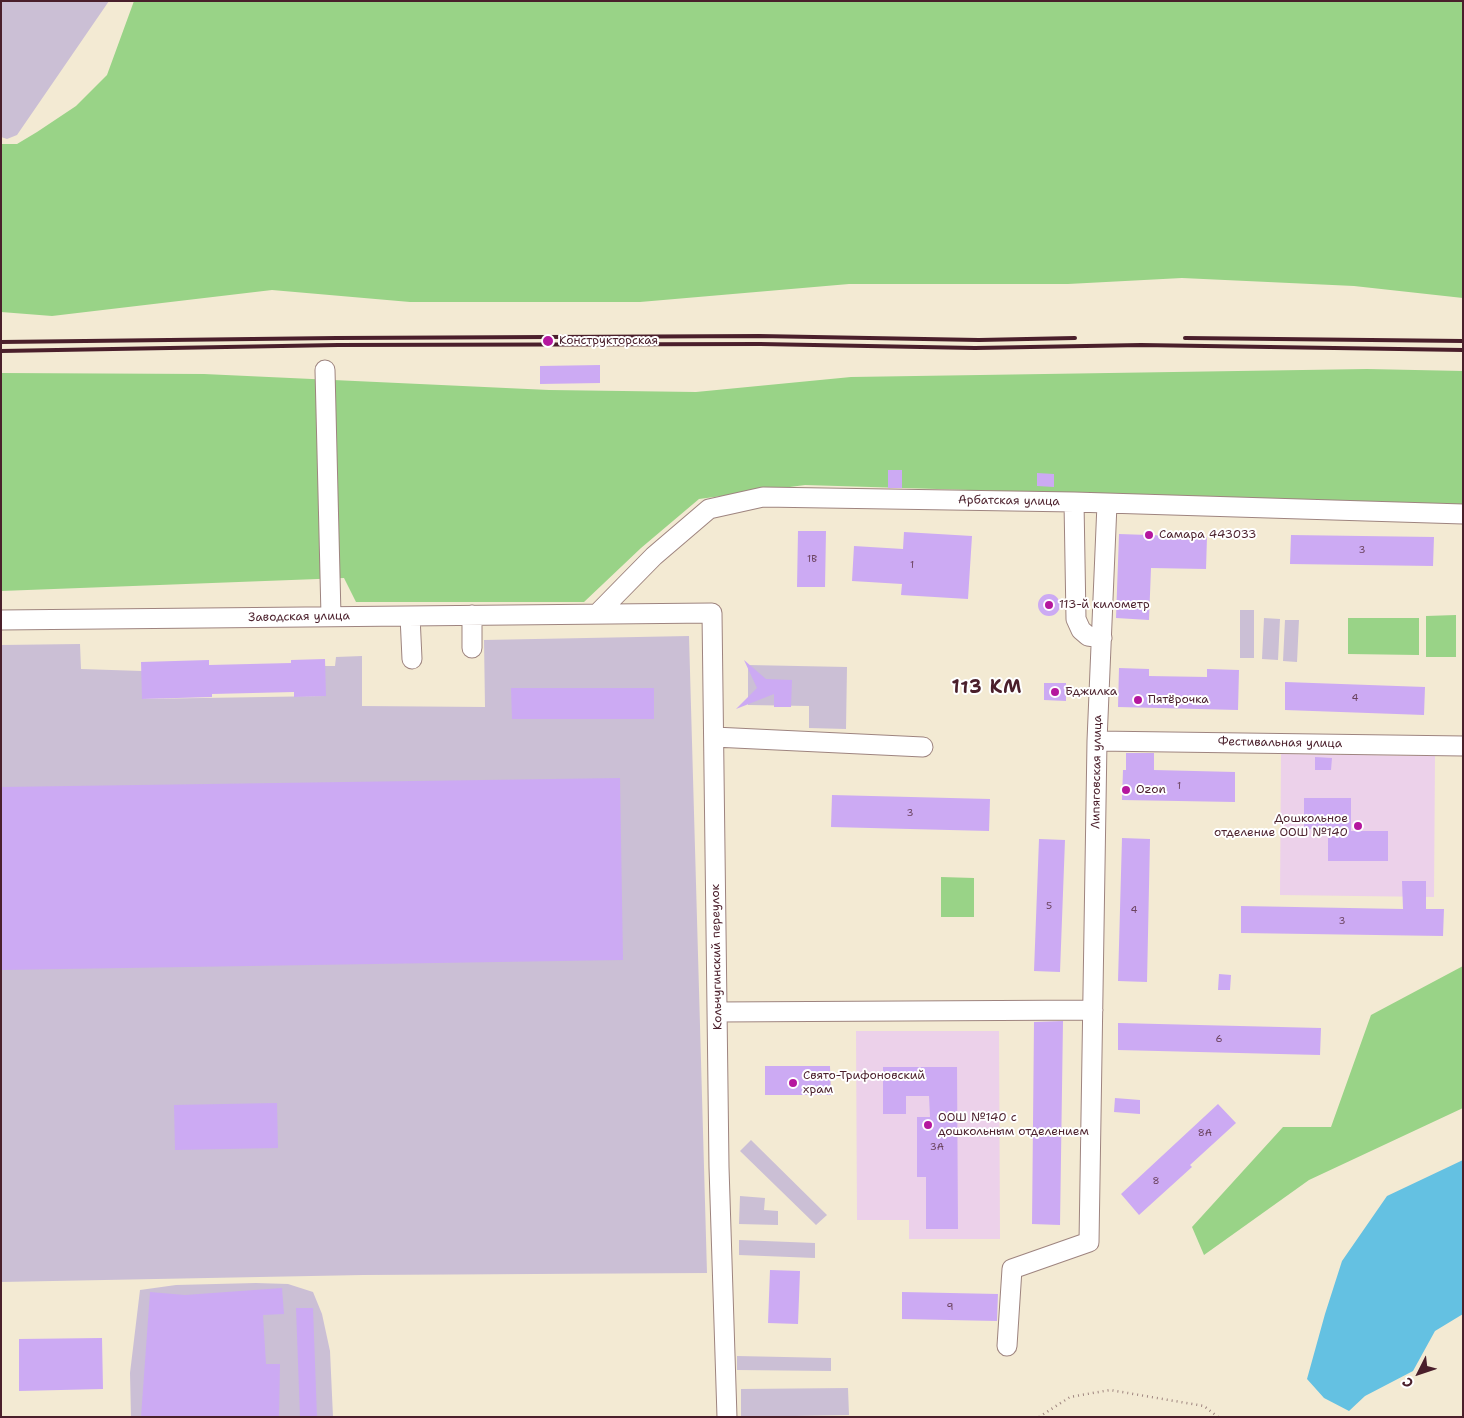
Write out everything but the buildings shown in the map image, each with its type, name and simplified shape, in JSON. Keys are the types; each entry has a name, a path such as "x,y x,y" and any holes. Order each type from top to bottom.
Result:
{"street":[{"path":"325,370 330,616"},
{"name":"Арбатская улица","path":"597,614 654,556 709,509 763,497 1074,502 1463,514"},
{"path":"1074,502 1076,619 1081,630 1088,636 1102,638"},
{"name":"Липяговская улица","path":"1007,1346 1012,1269 1089,1242 1097,741 1107,504"},
{"name":"Кольчугинский переулок","path":"597,614 712,613 719,1166 727,1417"},
{"name":"Заводская улица","path":"1,620 597,614"},
{"path":"472,615 472,648"},
{"path":"410,616 412,659"},
{"path":"714,737 923,747"},
{"name":"Фестивальная улица","path":"1097,741 1463,746"},
{"path":"718,1012 1093,1010"}],"path":[{"path":"1039,1417 1070,1397 1110,1390 1204,1406 1218,1417"}],"shaded area":[{"path":"1,1 109,1 17,135 7,139 1,137"},
{"path":"1240,610 1254,610 1254,658 1240,658"},
{"path":"1264,618 1280,619 1278,660 1262,659"},
{"path":"1285,620 1299,620 1297,662 1283,661"},
{"path":"689,636 707,1273 363,1275 1,1282 1,645 80,644 81,669 142,671 143,699 325,696 325,666 335,666 336,657 362,656 362,706 485,707 484,640"},
{"path":"748,665 847,667 846,729 809,728 809,706 748,705"},
{"name":"Дошкольное отделение ООШ №140","path":"1281,754 1435,756 1434,897 1280,895"},
{"name":"ООШ №140 с дошкольным отделением","path":"856,1031 999,1031 1000,1239 909,1239 909,1220 857,1220"},
{"path":"751,1140 827,1215 816,1225 740,1151"},
{"path":"740,1196 765,1198 764,1210 778,1211 778,1225 739,1224"},
{"path":"739,1240 815,1243 815,1258 739,1255"},
{"path":"288,1284 313,1292 322,1314 330,1351 333,1417 131,1417 130,1373 140,1290 176,1285"},
{"path":"737,1356 831,1358 831,1371 737,1370"},
{"path":"848,1388 849,1415 741,1417 741,1389"}],"green space":[{"path":"134,1 1463,1 1463,298 1354,286 1182,278 1068,284 849,284 640,302 410,302 272,290 52,316 1,312 1,144 17,144 37,132 76,106 107,75"},
{"path":"1367,369 1463,371 1463,505 805,485 699,499 641,548 584,602 356,602 344,578 1,591 1,373 204,374 549,390 696,392 851,377"},
{"path":"1456,615 1456,657 1426,657 1426,616"},
{"path":"1348,618 1419,618 1419,655 1348,654"},
{"path":"941,877 974,878 974,917 941,917"},
{"path":"1463,966 1463,1108 1309,1180 1204,1255 1192,1227 1283,1127 1331,1127 1371,1015"}],"water":[{"path":"1463,1160 1463,1314 1435,1331 1413,1371 1365,1396 1349,1411 1324,1398 1307,1379 1342,1261 1387,1196"}],"railway":[{"path":"1,342 759,336 979,340 1075,338"},
{"path":"1185,338 1463,341"},
{"path":"1,351 338,345 760,344 975,348 1141,345 1463,350"}],"place":[{"name":"Конструкторская","path":"548,341"},
{"name":"Самара 443033","path":"1149,535"},
{"name":"113-й километр","path":"1049,605"},
{"name":"Бджилка","path":"1055,692"},
{"name":"Пятёрочка","path":"1138,700"},
{"name":"Ozon","path":"1126,790"},
{"name":"Дошкольное отделение ООШ №140","path":"1358,826"},
{"name":"Свято-Трифоновский храм","path":"793,1083"},
{"name":"ООШ №140 с дошкольным отделением","path":"928,1125"}],"district":[{"name":"113 КМ","path":"987,688"}]}
